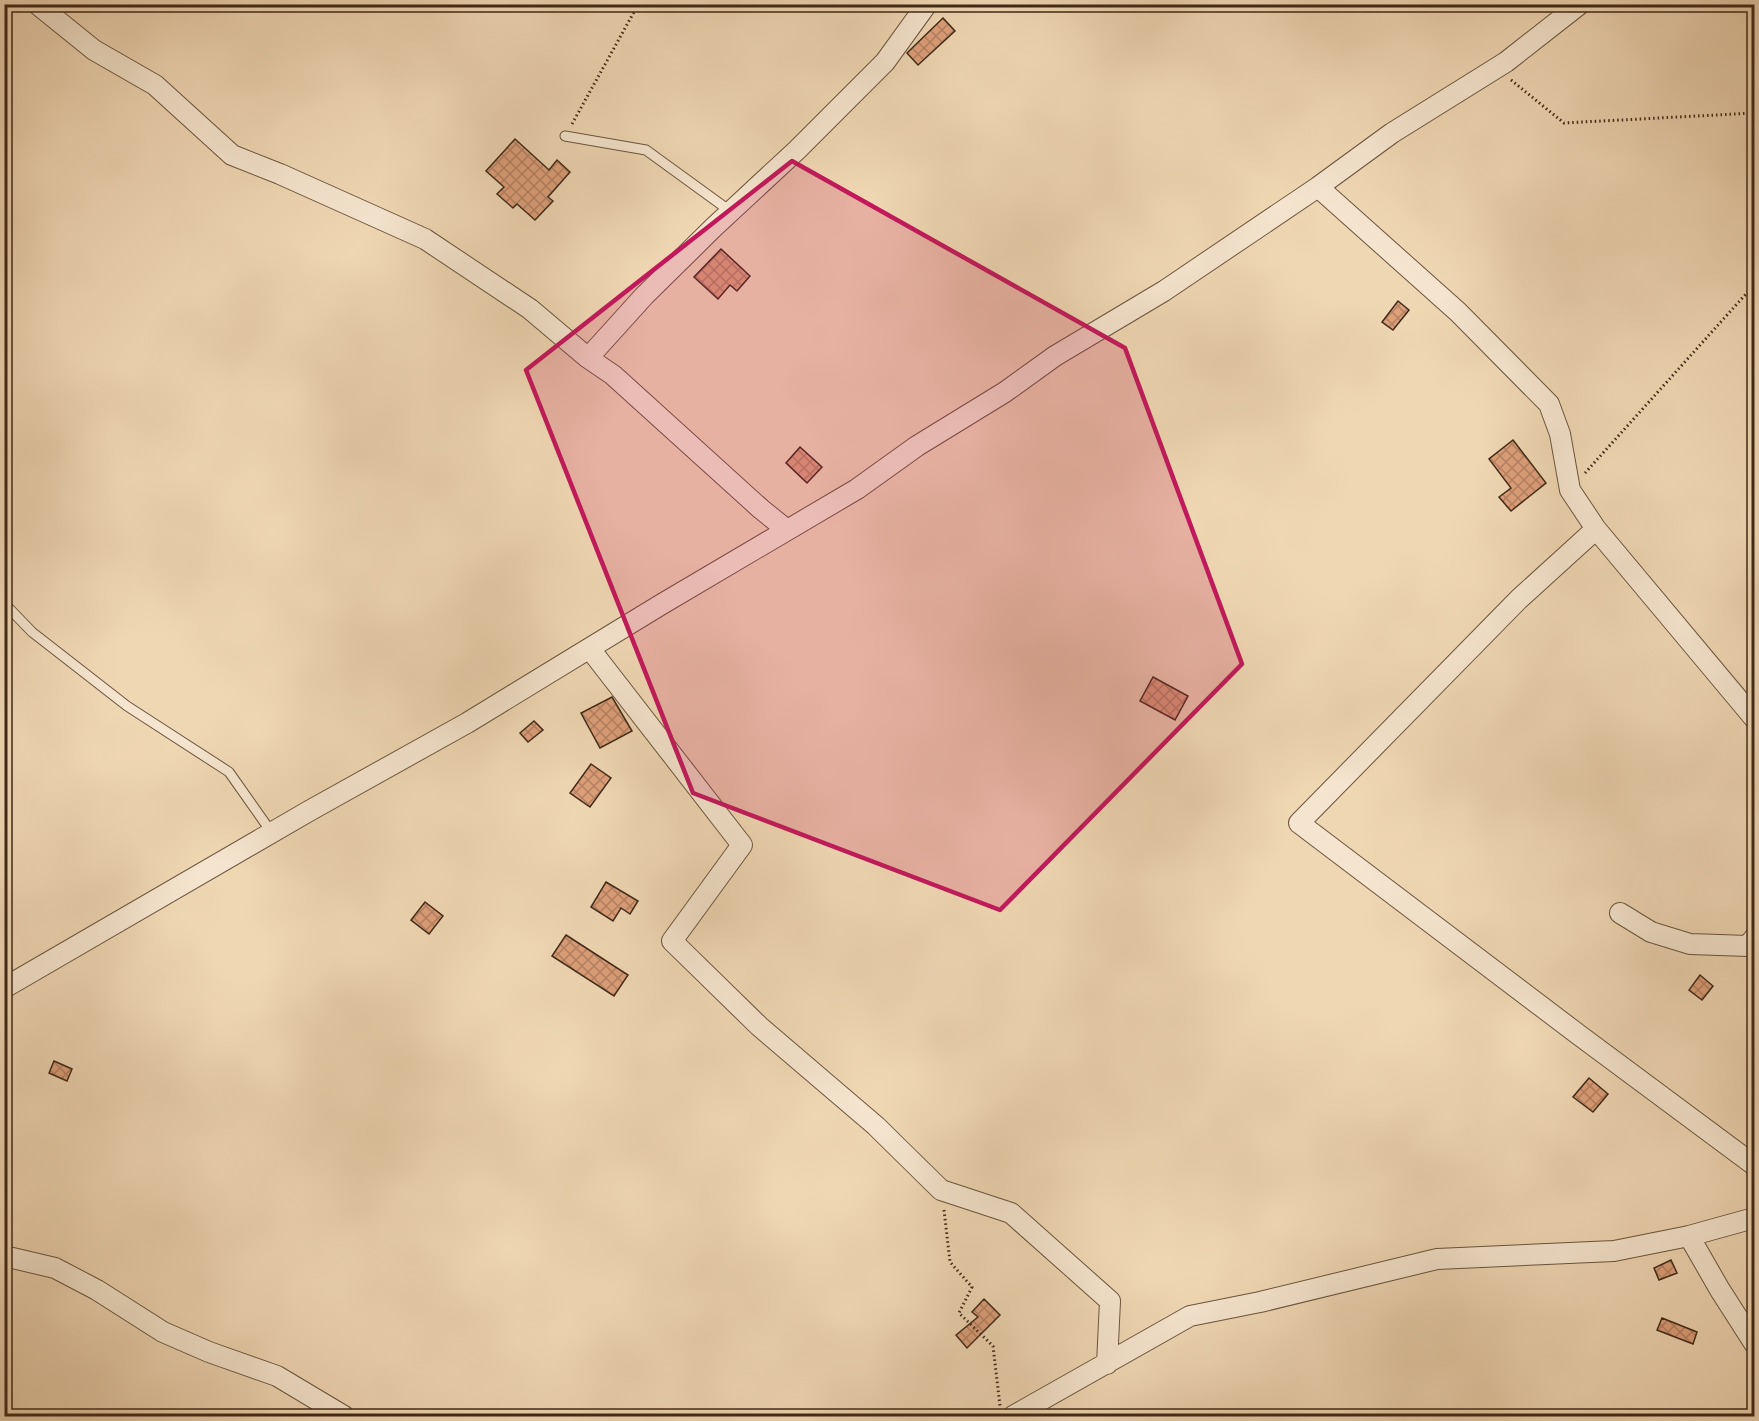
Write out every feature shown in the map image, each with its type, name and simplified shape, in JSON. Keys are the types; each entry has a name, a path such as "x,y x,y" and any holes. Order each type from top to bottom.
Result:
{"street":[{"path":"37,4 94,50 155,85 232,155 425,239 530,309 588,358 613,375 787,530"},
{"path":"588,358 644,296 885,62 927,4"},
{"path":"4,988 477,717 857,489 916,446 1005,392 1055,356 1164,291 1318,187 1392,133 1496,68 1580,4"},
{"path":"1318,187 1458,312 1549,404 1560,434 1570,490 1596,529 1755,718"},
{"path":"1596,529 1520,599 1299,823 1755,1165"},
{"path":"590,649 742,845 672,940 759,1026 876,1126 941,1190 1011,1214 1110,1301 1107,1364"},
{"path":"1620,913 1652,932 1690,944 1748,946 1755,938"},
{"path":"1013,1416 1190,1316 1437,1259 1614,1251 1689,1236 1755,1218"},
{"path":"1689,1236 1720,1290 1755,1343"},
{"path":"4,1256 55,1268 97,1290 164,1332 209,1352 277,1376 344,1416"}],"lane":[{"path":"565,136 646,150 730,211"},
{"path":"4,603 32,632 127,706 229,772 272,833"}],"path":[{"path":"565,136 634,12 642,4"},
{"path":"1496,68 1564,123 1755,113"},
{"path":"1570,490 1755,285"},
{"path":"941,1190 950,1262 972,1287 959,1313 993,1346 1002,1416"}],"highlighted area":[{"path":"792,161 1125,348 1242,664 1000,910 693,793 526,370"}],"building":[{"path":"943,18 955,31 918,65 907,53"},
{"path":"515,139 549,170 557,160 570,172 548,197 553,201 535,220 517,204 513,208 497,194 504,187 486,171"},
{"path":"721,249 750,276 737,291 730,285 718,299 694,277"},
{"path":"1398,301 1409,310 1393,330 1382,322"},
{"path":"1513,440 1546,483 1511,511 1499,497 1511,488 1489,459"},
{"path":"800,447 822,467 807,483 786,463"},
{"path":"1153,677 1188,696 1175,720 1140,701"},
{"path":"612,697 632,731 600,748 581,713"},
{"path":"534,721 543,730 528,742 520,733"},
{"path":"591,764 611,778 590,807 570,793"},
{"path":"606,882 638,901 630,914 621,908 613,921 591,907"},
{"path":"425,902 443,916 429,934 411,920"},
{"path":"566,935 628,975 614,996 552,956"},
{"path":"1700,975 1713,986 1702,1000 1689,990"},
{"path":"54,1061 72,1069 67,1081 49,1073"},
{"path":"1589,1078 1608,1094 1593,1112 1573,1097"},
{"path":"1671,1260 1677,1273 1659,1280 1654,1268"},
{"path":"984,1299 1000,1315 967,1348 956,1335 978,1317 972,1312"},
{"path":"1662,1318 1697,1332 1693,1344 1657,1330"}]}
